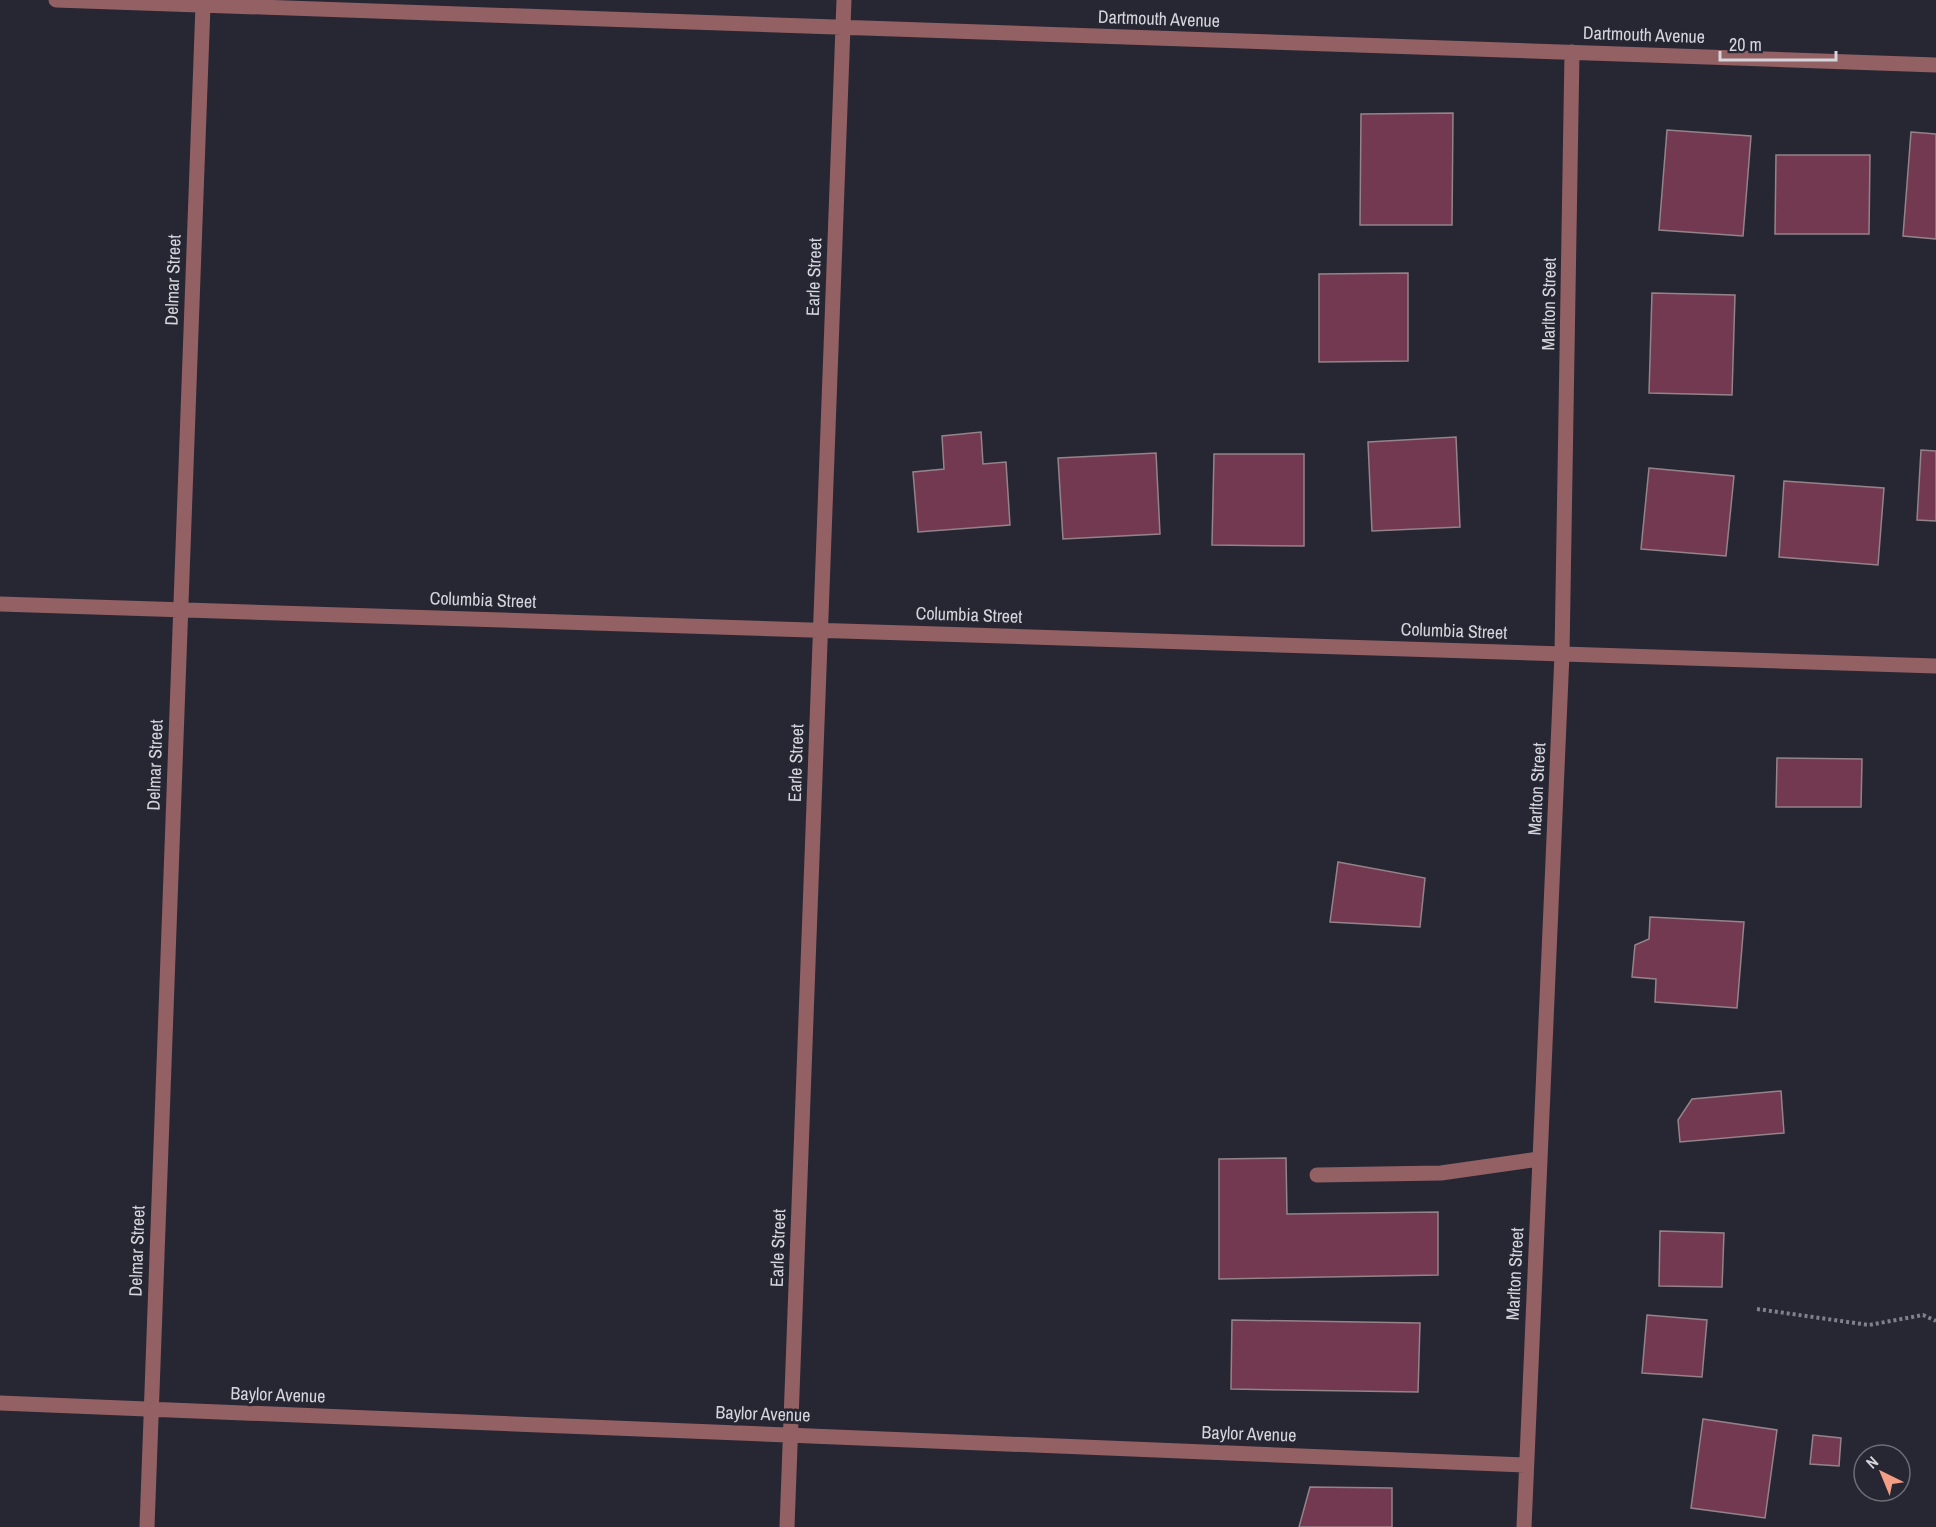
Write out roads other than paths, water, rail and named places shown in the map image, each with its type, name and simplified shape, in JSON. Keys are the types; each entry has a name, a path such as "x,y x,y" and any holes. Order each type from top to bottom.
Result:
{"street":[{"name":"Dartmouth Avenue","path":"56,0 1936,65"},
{"name":"Earle Street","path":"787,1527 844,0"},
{"name":"Delmar Street","path":"147,1527 202,5"},
{"name":"Marlton Street","path":"1524,1527 1562,654 1572,52"},
{"name":"Columbia Street","path":"0,604 1936,666"},
{"path":"1317,1175 1441,1173 1539,1159"},
{"name":"Baylor Avenue","path":"0,1403 1525,1465"}]}
